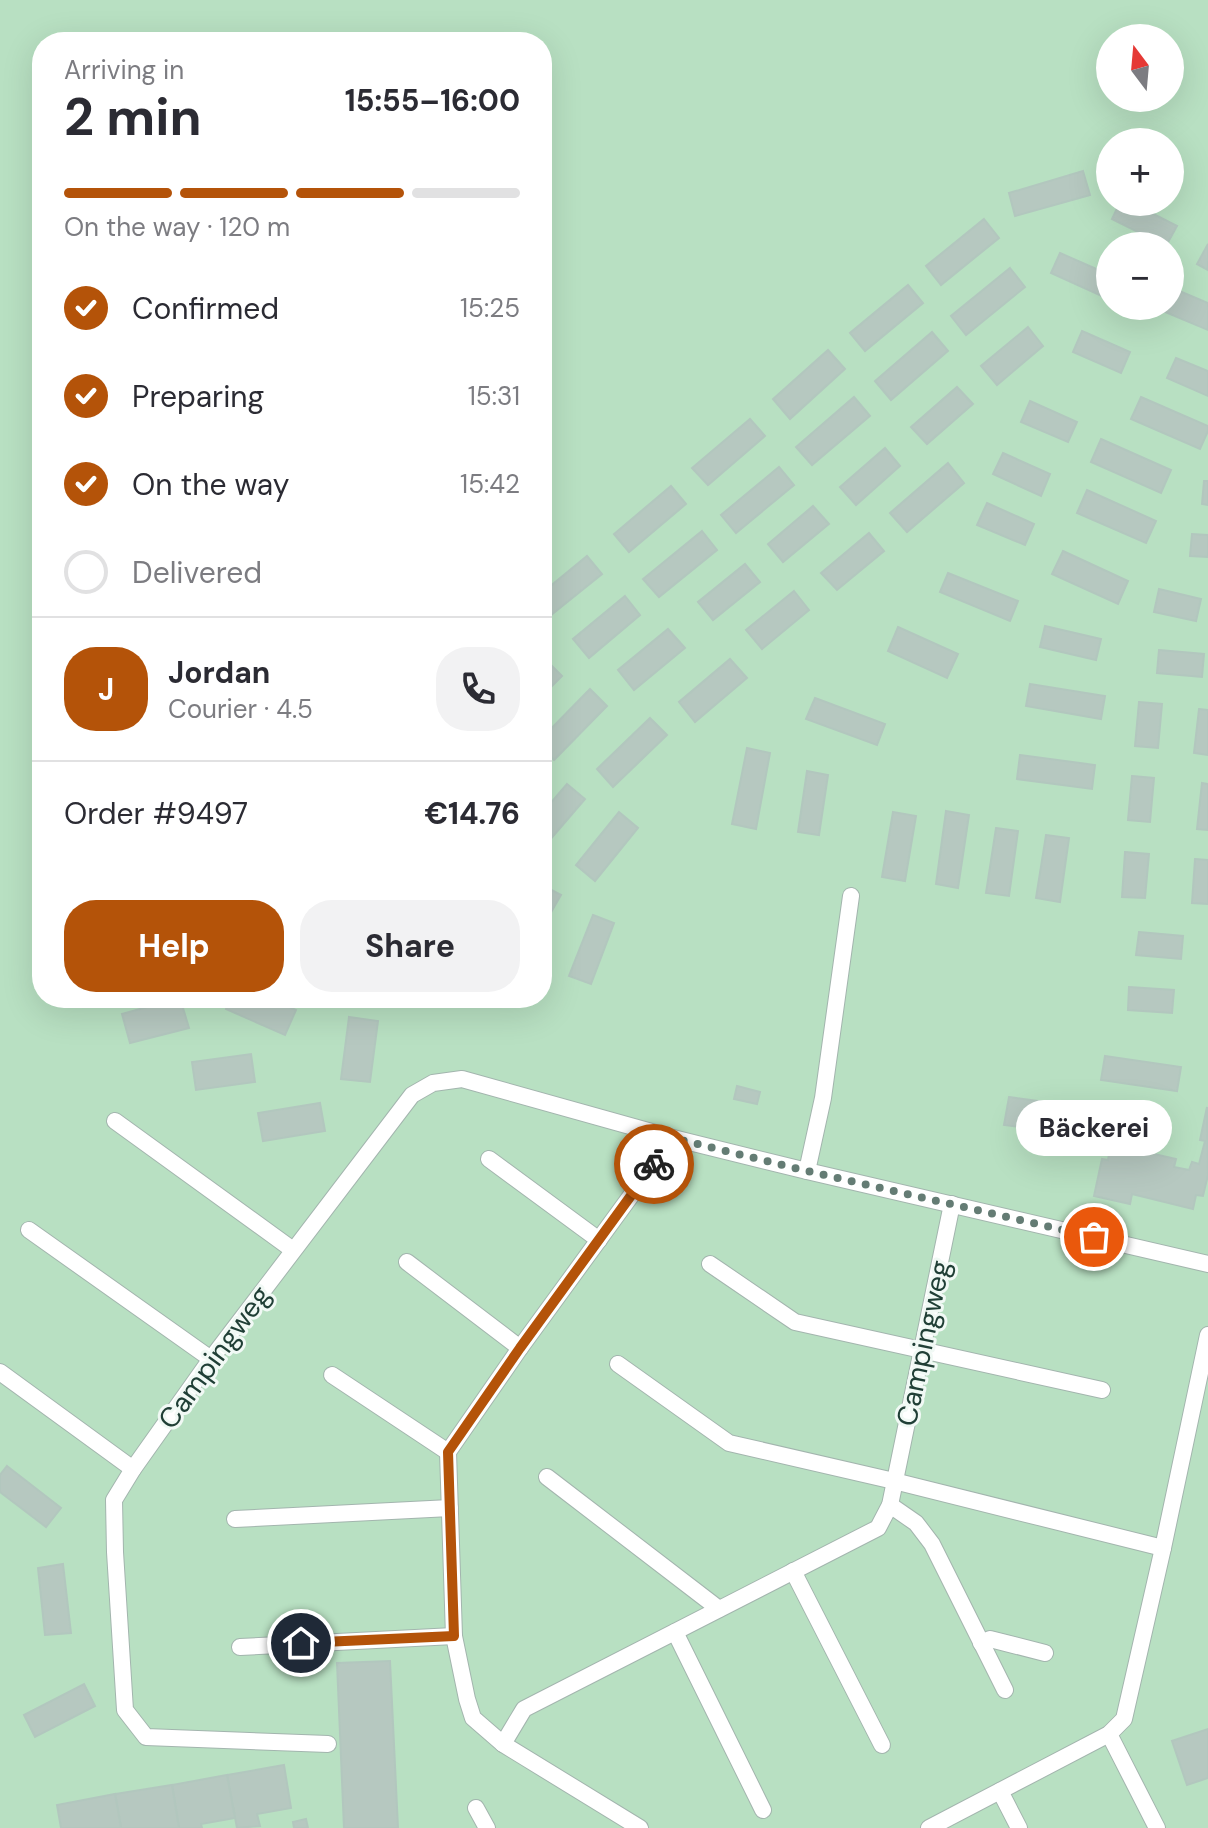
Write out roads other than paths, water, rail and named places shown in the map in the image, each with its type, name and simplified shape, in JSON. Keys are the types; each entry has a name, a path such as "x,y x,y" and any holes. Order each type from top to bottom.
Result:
{"lane":[{"path":"807,1171 823,1098 851,896"},
{"name":"Campingweg","path":"328,1744 146,1737 125,1710 114,1500 211,1359 293,1250 412,1095 433,1083 462,1079 673,1138 1208,1264"},
{"path":"115,1121 293,1250"},
{"path":"640,1828 503,1744 473,1718 454,1636 448,1452 673,1138"},
{"path":"489,1159 599,1240"},
{"name":"Campingweg","path":"890,1505 952,1204"},
{"path":"29,1230 211,1359"},
{"path":"407,1262 520,1348"},
{"path":"710,1264 795,1322 1102,1390"},
{"path":"929,1828 1109,1734 1124,1719 1208,1335"},
{"path":"618,1364 729,1443 1163,1548"},
{"path":"0,1372 133,1469"},
{"path":"332,1375 448,1452"},
{"path":"547,1477 719,1609"},
{"path":"503,1744 524,1709 878,1528 890,1505 916,1523 932,1544 1005,1690"},
{"path":"235,1519 450,1508"},
{"path":"793,1571 882,1745"},
{"path":"675,1632 763,1810"},
{"path":"240,1647 454,1636"},
{"path":"981,1643 990,1639 1045,1653"},
{"path":"1109,1734 1157,1828"},
{"path":"1000,1791 1019,1828"},
{"path":"476,1808 487,1828"}],"place":[{"name":"Bäckerei","path":"1094,1237"}]}
